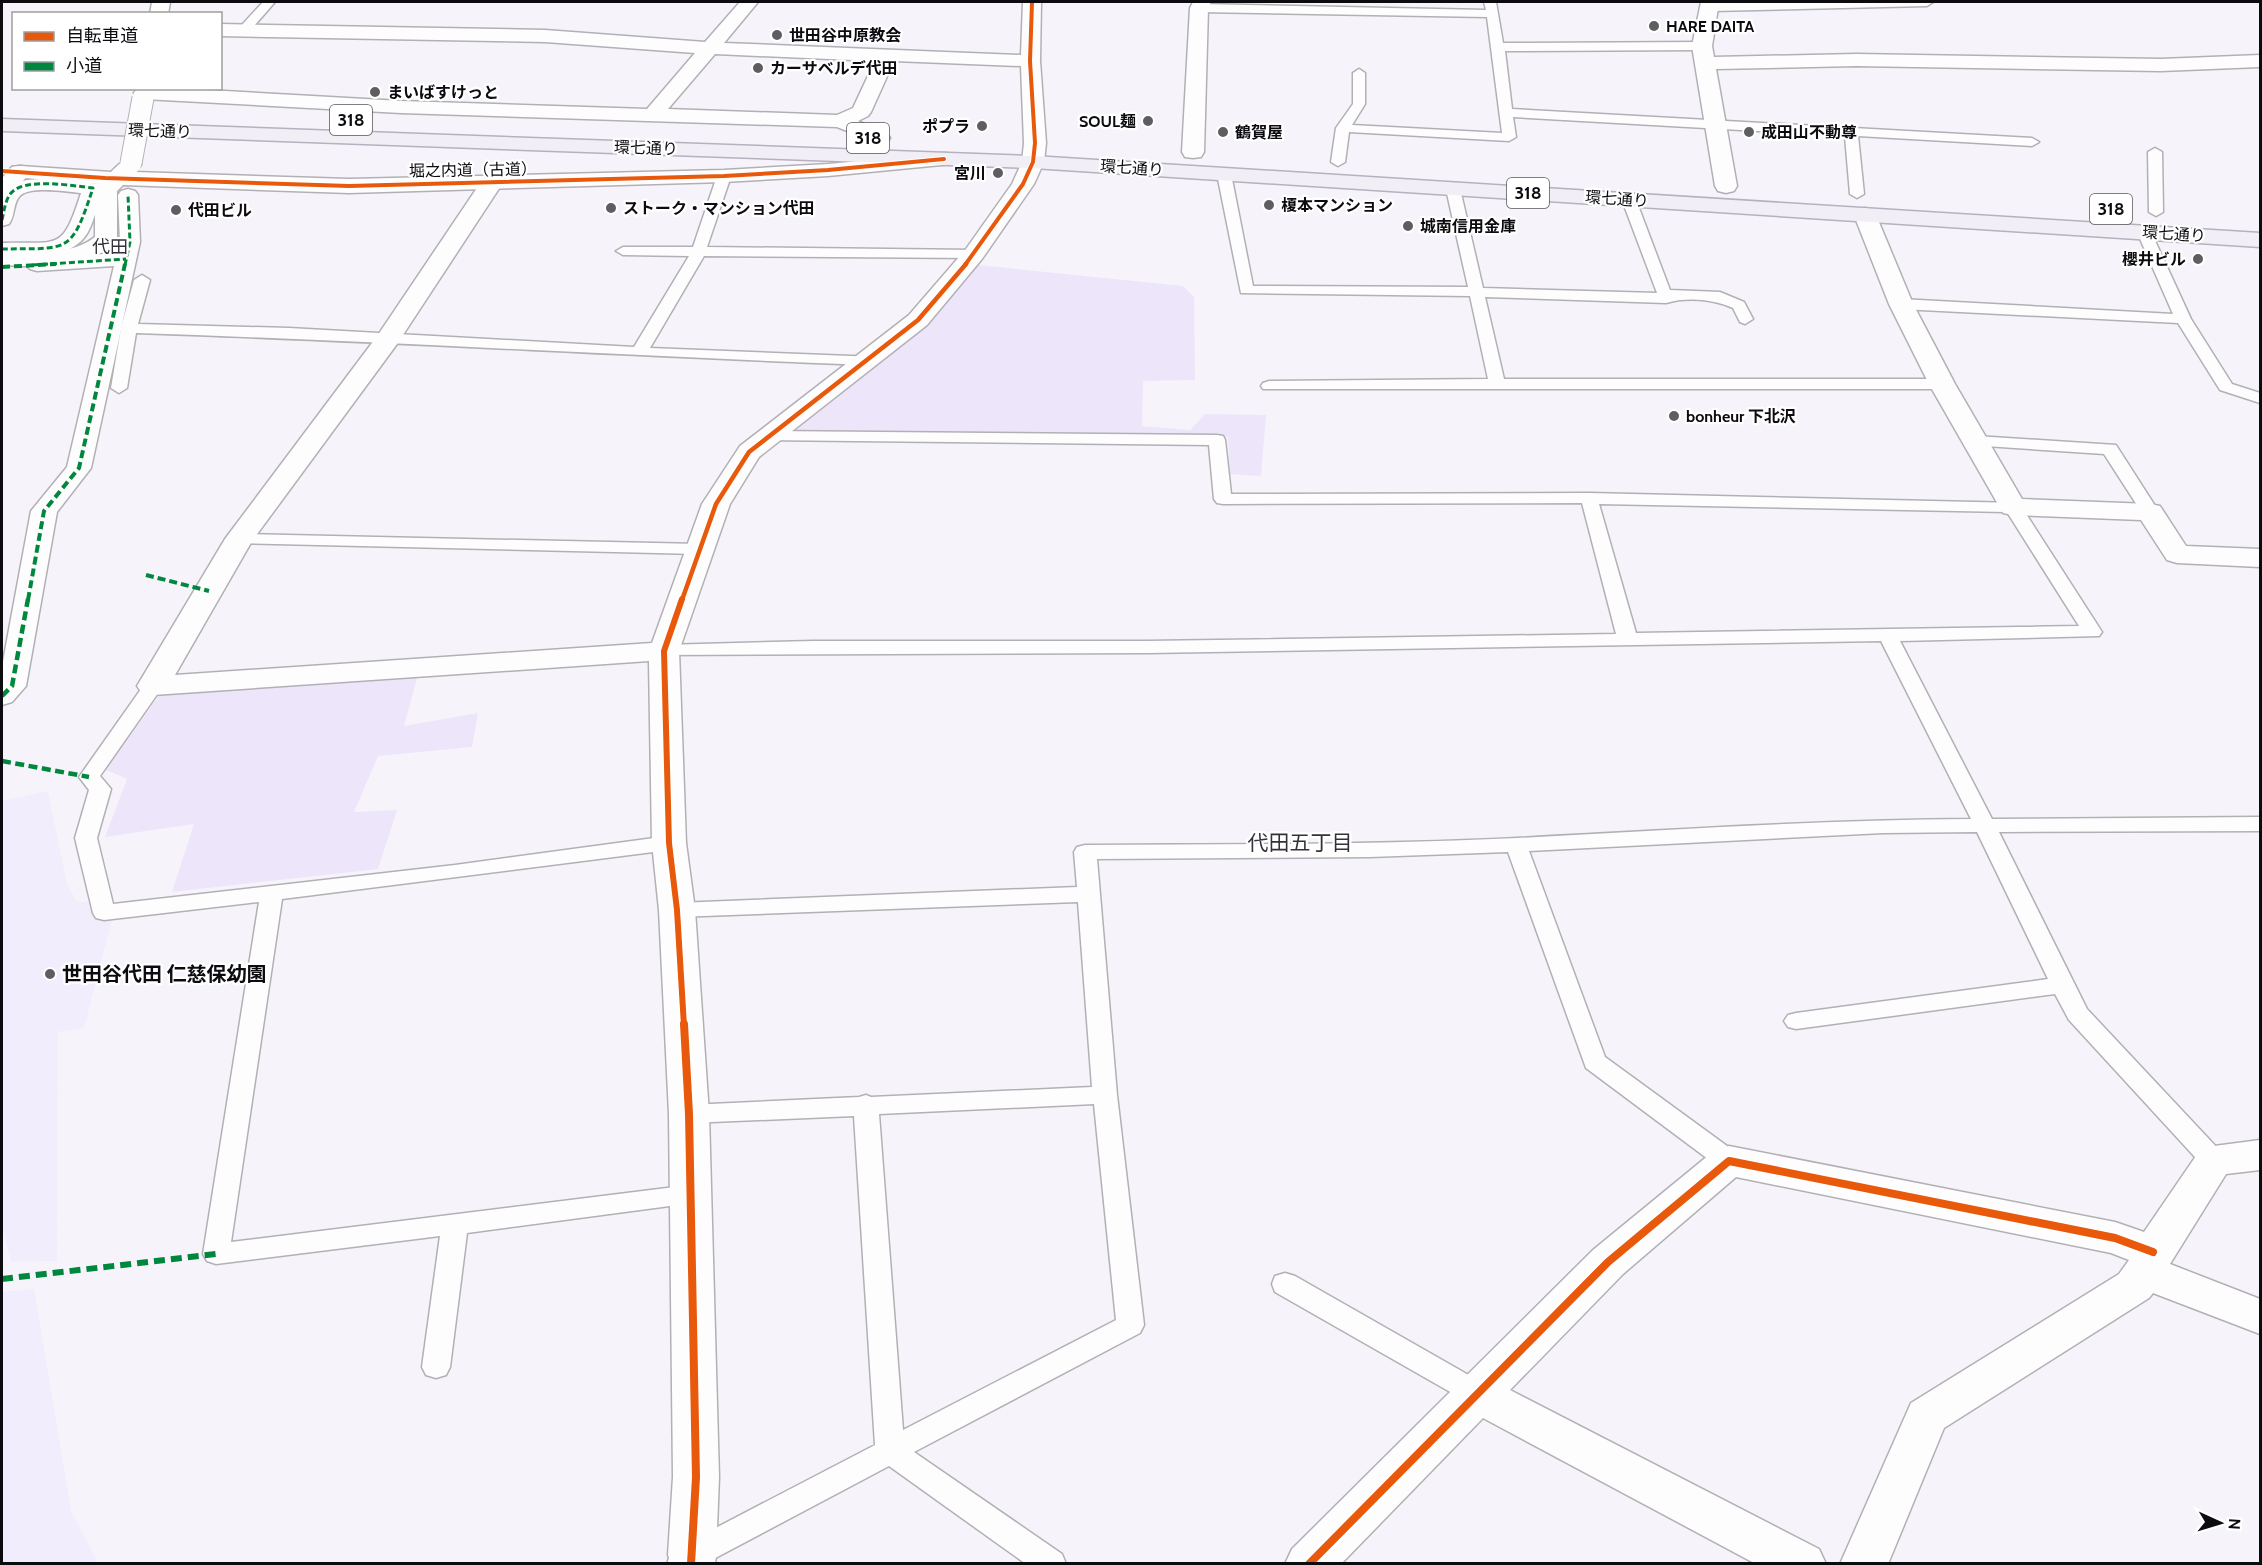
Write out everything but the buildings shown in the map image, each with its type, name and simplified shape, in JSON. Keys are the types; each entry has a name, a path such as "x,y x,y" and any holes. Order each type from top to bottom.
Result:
{"main road":[{"name":"環七通り","path":"2,107 880,138 1224,174 1629,200 2042,205"},
{"name":"環七通り","path":"2,125 944,159 1034,153 1193,152 1726,186 1861,204 2144,232 2260,240"},
{"name":"環七通り","path":"2133,210 2180,213"}],"street":[{"path":"653,114 749,2"},
{"path":"691,1559 696,1477 689,1114 677,910 669,843 664,651 716,504 749,452 870,360 918,320 974,254 1023,184 1034,153 1030,61 1032,2"},
{"path":"1710,4 1704,54 1726,186"},
{"path":"1193,152 1201,5"},
{"path":"222,30 545,36 709,48 1030,61"},
{"path":"1704,54 1902,61 2161,65 2260,61"},
{"path":"840,121 861,112 887,56"},
{"path":"2,696 12,686 44,511 79,468 130,242 126,179 144,93 401,106 840,121 880,138"},
{"name":"堀之内道（古道）","path":"10,180 126,179 349,186 491,184 724,176 828,170 944,159"},
{"path":"2,258 69,256 99,247 106,239 106,190 126,179"},
{"path":"2,220 10,195 10,180 65,189 93,188 77,232 67,243 50,247 2,249"},
{"path":"153,686 239,539 388,339 491,184"},
{"path":"1861,204 1901,304 1942,384 2013,507 2150,512 2177,554 2260,558"},
{"path":"2,267 126,259"},
{"path":"153,686 664,651"},
{"path":"1864,1563 1927,1416 2134,1286 2214,1161 2260,1155"},
{"path":"1309,1563 1608,1262 1729,1161 2115,1238 2149,1262 2260,1317"},
{"path":"1476,1393 1802,1563"}],"lane":[{"path":"244,30 269,2"},
{"path":"1710,4 1927,2"},
{"path":"1201,5 1491,8 1509,137 1343,128"},
{"path":"1498,47 1704,54"},
{"path":"1338,162 1343,128 1359,104 1359,74"},
{"path":"1507,113 2032,142"},
{"path":"1851,132 1861,204"},
{"path":"2155,152 2156,212"},
{"path":"1224,174 1246,290 1477,292 1666,298 1629,200"},
{"path":"639,352 698,253 724,176"},
{"path":"1453,189 1497,384"},
{"path":"2144,232 2183,319 2226,387 2260,398"},
{"path":"623,251 974,254"},
{"path":"119,388 129,328 142,279"},
{"path":"1665,294 1720,297 1739,306 1745,320"},
{"path":"1901,304 2183,319"},
{"path":"129,328 639,352 870,360"},
{"path":"1269,386 1942,384"},
{"path":"664,651 813,647 1149,647 2092,632 2013,507 1589,498 1223,499 1217,440 768,436"},
{"path":"1976,441 2110,449 2150,512"},
{"path":"1589,498 1628,640"},
{"path":"239,539 699,549"},
{"path":"1888,636 2077,1014 2214,1161"},
{"path":"153,686 89,777 100,789 86,838 104,913 669,843"},
{"path":"691,1559 1130,1325 1105,1095 1085,852 1370,850 1871,827 2260,824"},
{"path":"1516,845 1595,1062 1729,1161"},
{"path":"272,893 216,1254 691,1195"},
{"path":"677,910 1089,894"},
{"path":"1796,1021 2062,985"},
{"path":"689,1114 866,1104 1105,1095"},
{"path":"866,1104 890,1451"},
{"path":"436,1367 455,1226"},
{"path":"1285,1284 1476,1393"},
{"path":"890,1451 1050,1563"}],"shaded area":[{"path":"978,265 1183,286 1194,297 1195,380 1143,381 1142,426 1190,430 1205,414 1266,415 1261,476 1230,474 1228,437 786,431 925,324"},
{"path":"418,675 404,726 478,713 472,747 378,756 354,812 397,810 378,869 172,892 194,824 105,837 127,779 106,770 161,693"},
{"name":"世田谷代田 仁慈保幼園","path":"48,791 67,884 77,902 95,902 98,918 112,920 84,1028 58,1032 57,1261 11,1262 2,1225 2,801"},
{"path":"34,1289 71,1511 98,1563 2,1563 2,1292"}],"marked path":[{"path":"2,220 9,196 18,188 38,185 93,188 84,217 71,240 63,245 43,249 2,249"},
{"path":"2,696 12,686 44,511 79,468 130,242 128,195"},
{"path":"2,267 126,259"},
{"path":"146,575 209,591"},
{"path":"2,761 89,777"},
{"path":"2,1279 216,1254"}],"cycle path":[{"path":"691,1564 696,1477 689,1114 677,910 669,843 664,651 716,504 749,452 918,320 974,254 1023,184 1033,162 1035,143 1030,61 1032,2"},
{"path":"2,171 105,178 349,186 724,176 828,170 944,159"},
{"path":"1309,1564 1608,1262 1729,1161 2115,1238 2153,1252"}],"place":[{"name":"HARE DAITA","path":"1654,26"},
{"name":"世田谷中原教会","path":"777,35"},
{"name":"カーサベルデ代田","path":"758,68"},
{"name":"まいばすけっと","path":"375,92"},
{"name":"SOUL麺","path":"1148,121"},
{"name":"ポプラ","path":"982,126"},
{"name":"鶴賀屋","path":"1223,132"},
{"name":"成田山不動尊","path":"1749,132"},
{"name":"宮川","path":"998,173"},
{"name":"榎本マンション","path":"1269,205"},
{"name":"ストーク・マンション代田","path":"611,208"},
{"name":"代田ビル","path":"176,210"},
{"name":"城南信用金庫","path":"1408,226"},
{"name":"櫻井ビル","path":"2198,259"},
{"name":"bonheur 下北沢","path":"1674,416"},
{"name":"世田谷代田 仁慈保幼園","path":"50,974"}],"district":[{"name":"代田","path":"110,247"},
{"name":"代田五丁目","path":"1300,842"}]}
